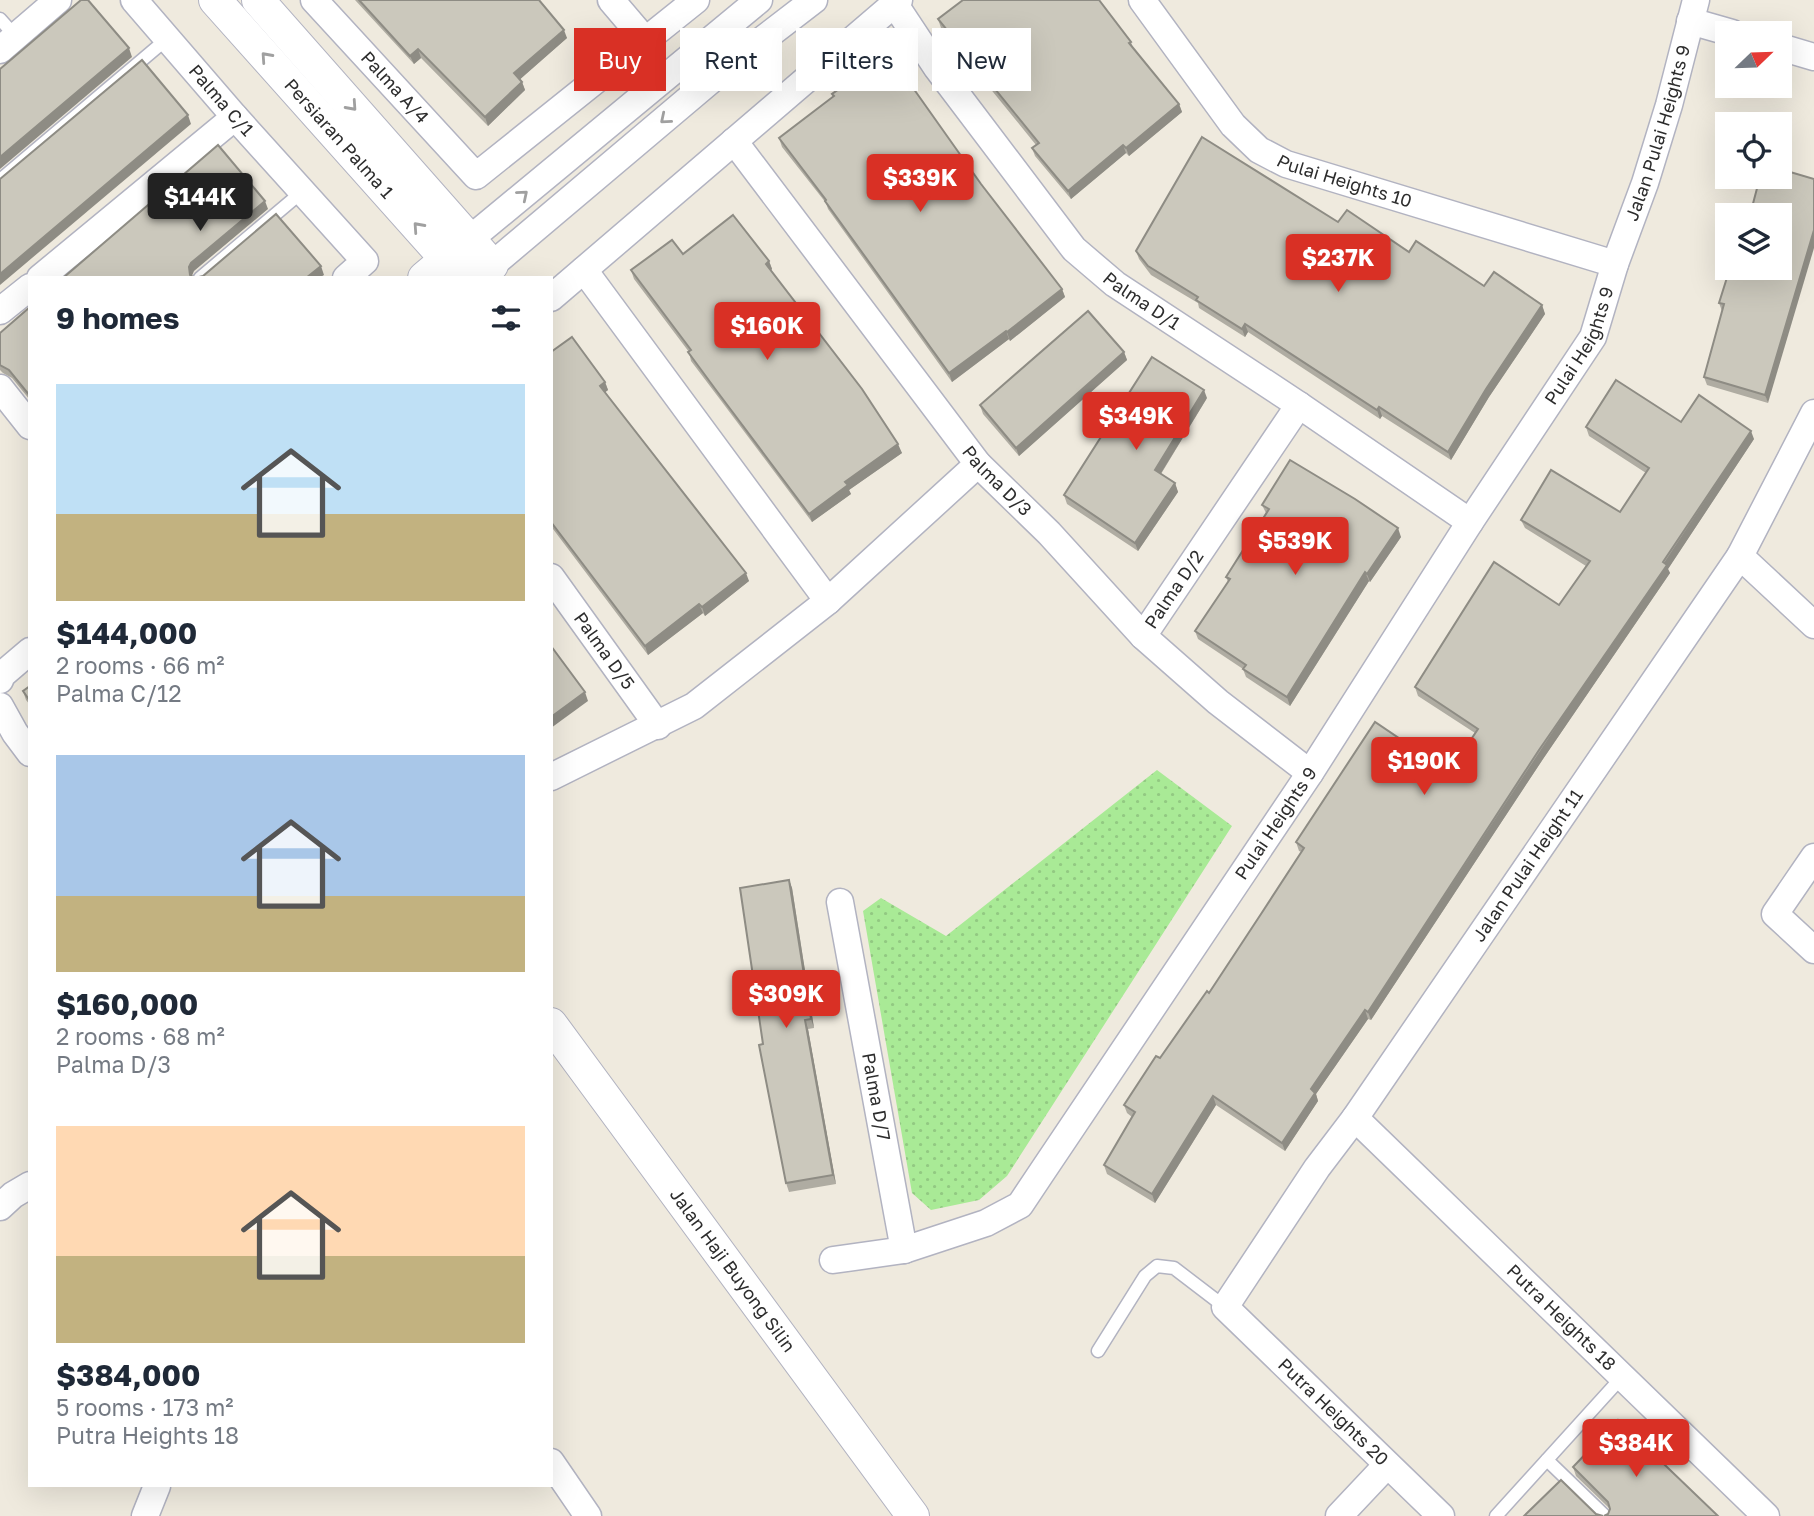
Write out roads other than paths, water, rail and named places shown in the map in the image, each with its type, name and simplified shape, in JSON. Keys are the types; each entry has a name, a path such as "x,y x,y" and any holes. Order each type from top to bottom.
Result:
{"street":[{"path":"5,36 58,0"},
{"name":"Palma C/1","path":"134,0 303,191 355,270"},
{"name":"Persiaran Palma 1","path":"215,0 444,272"},
{"path":"258,0 470,239 484,272 723,70 814,0"},
{"name":"Palma A/4","path":"314,0 476,177 583,91"},
{"path":"611,0 636,28"},
{"path":"661,28 696,0"},
{"path":"444,272 470,239 759,0"},
{"name":"Pulai Heights 10","path":"1142,0 1233,125 1259,150 1286,164 1615,264"},
{"path":"553,296 895,1"},
{"name":"Palma D/1","path":"895,1 937,68 1074,249 1115,284 1299,405 1469,522"},
{"path":"1693,10 1715,23"},
{"name":"Jalan Pulai Heights 9","path":"1615,264 1645,183 1665,118 1693,10"},
{"path":"1792,51 1814,57"},
{"path":"42,276 235,117"},
{"name":"Palma D/3","path":"734,141 978,464 1049,533 1143,636 1218,702 1310,773"},
{"name":"Pulai Heights 9","path":"832,1260 904,1250 986,1223 1020,1205 1310,773 1469,522 1593,337 1615,264"},
{"path":"584,270 828,601"},
{"path":"0,311 28,288"},
{"path":"0,388 28,424"},
{"name":"Palma D/2","path":"1143,636 1299,405"},
{"name":"Jalan Pulai Height 11","path":"1225,1307 1317,1168 1355,1118 1740,556 1814,413"},
{"path":"553,776 694,706 828,601 978,464"},
{"path":"1740,556 1814,625"},
{"name":"Palma D/5","path":"553,580 658,726"},
{"path":"0,680 2,675 28,652"},
{"path":"0,706 28,750"},
{"path":"1814,857 1775,914 1814,950"},
{"name":"Palma D/7","path":"840,902 904,1250"},
{"name":"Jalan Haji Buyong Silin","path":"553,1027 913,1516"},
{"name":"Putra Heights 18","path":"1355,1118 1766,1516"},
{"path":"0,1207 28,1186"},
{"name":"Putra Heights 20","path":"1225,1307 1441,1516"},
{"path":"553,1465 588,1516"},
{"path":"1339,1516 1387,1465"},
{"path":"145,1516 156,1487"}],"lane":[{"path":"0,180 168,37"},
{"path":"202,276 303,191"},
{"path":"1098,1351 1145,1276 1157,1266 1174,1268 1225,1307"},
{"path":"1496,1516 1622,1377"},
{"path":"1547,1460 1605,1516"}]}
